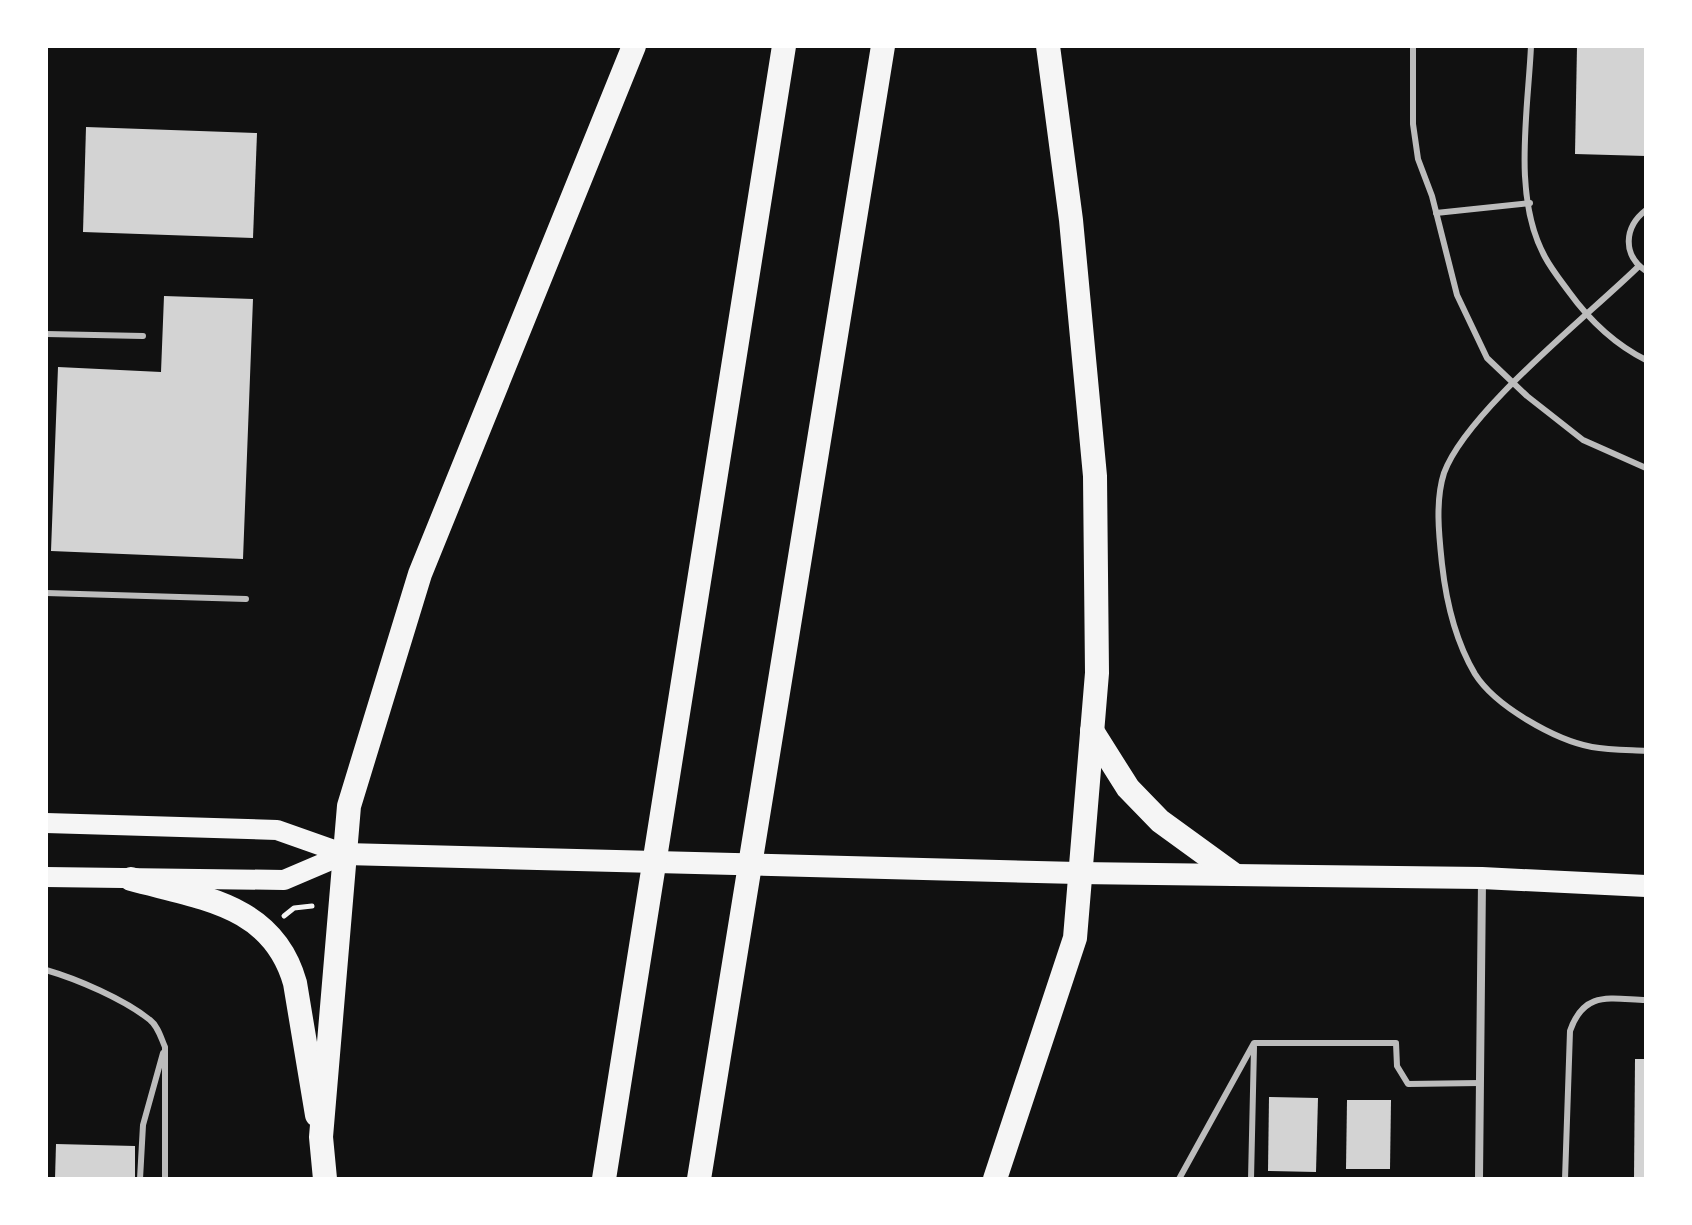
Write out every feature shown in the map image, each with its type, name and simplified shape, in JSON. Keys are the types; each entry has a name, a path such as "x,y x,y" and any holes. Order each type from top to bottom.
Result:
{"highway":[{"path":"321,1137 346,814 420,574 634,46"},
{"path":"604,1179 784,46"},
{"path":"699,1179 883,46"},
{"path":"995,1179 1075,938 1097,673 1095,476 1071,220 1048,46"},
{"path":"1092,731 1128,788 1160,821 1233,874"},
{"path":"345,854 1078,873 1482,878 1646,886"},
{"path":"131,879 229,908 255,920 273,937 289,962 295,983 321,1137 325,1179"}],"main road":[{"path":"46,823 277,830 345,854"},
{"path":"46,877 284,880 345,854"}],"street":[{"path":"1479,1179 1482,878"}],"lane":[{"path":"1413,46 1413,124 1418,159 1436,213 1457,295 1487,358 1583,440 1646,468"},
{"path":"1531,46 1526,170 1530,203 1544,256 1587,317 1627,351 1646,360"},
{"path":"1436,213 1530,203"},
{"path":"1646,210 1629,232 1632,256 1646,271"},
{"path":"1639,266 1513,383 1461,444 1444,473 1439,537 1444,588 1459,638 1476,675 1500,700 1542,729 1590,746 1646,751"},
{"path":"46,334 143,336"},
{"path":"46,593 246,599"},
{"path":"46,970 86,984 150,1020 165,1047 165,1179"},
{"path":"1565,1179 1570,1031 1576,1014 1586,1003 1598,999 1646,1000"},
{"path":"1254,1043 1396,1043 1397,1066 1408,1084 1480,1083"},
{"path":"1179,1179 1254,1043"},
{"path":"1251,1179 1254,1043"},
{"path":"140,1179 143,1125 165,1047"}],"path":[{"path":"282,918 294,908 312,906"}],"building":[{"path":"1577,46 1646,46 1646,156 1575,154"},
{"path":"86,127 257,133 253,238 83,232"},
{"path":"164,296 253,299 243,559 51,551 58,367 161,372"},
{"path":"1635,1059 1646,1059 1646,1179 1634,1179"},
{"path":"1269,1097 1318,1098 1316,1172 1268,1171"},
{"path":"1347,1100 1391,1100 1390,1169 1346,1169"},
{"path":"56,1144 135,1146 135,1179 55,1179"}]}
